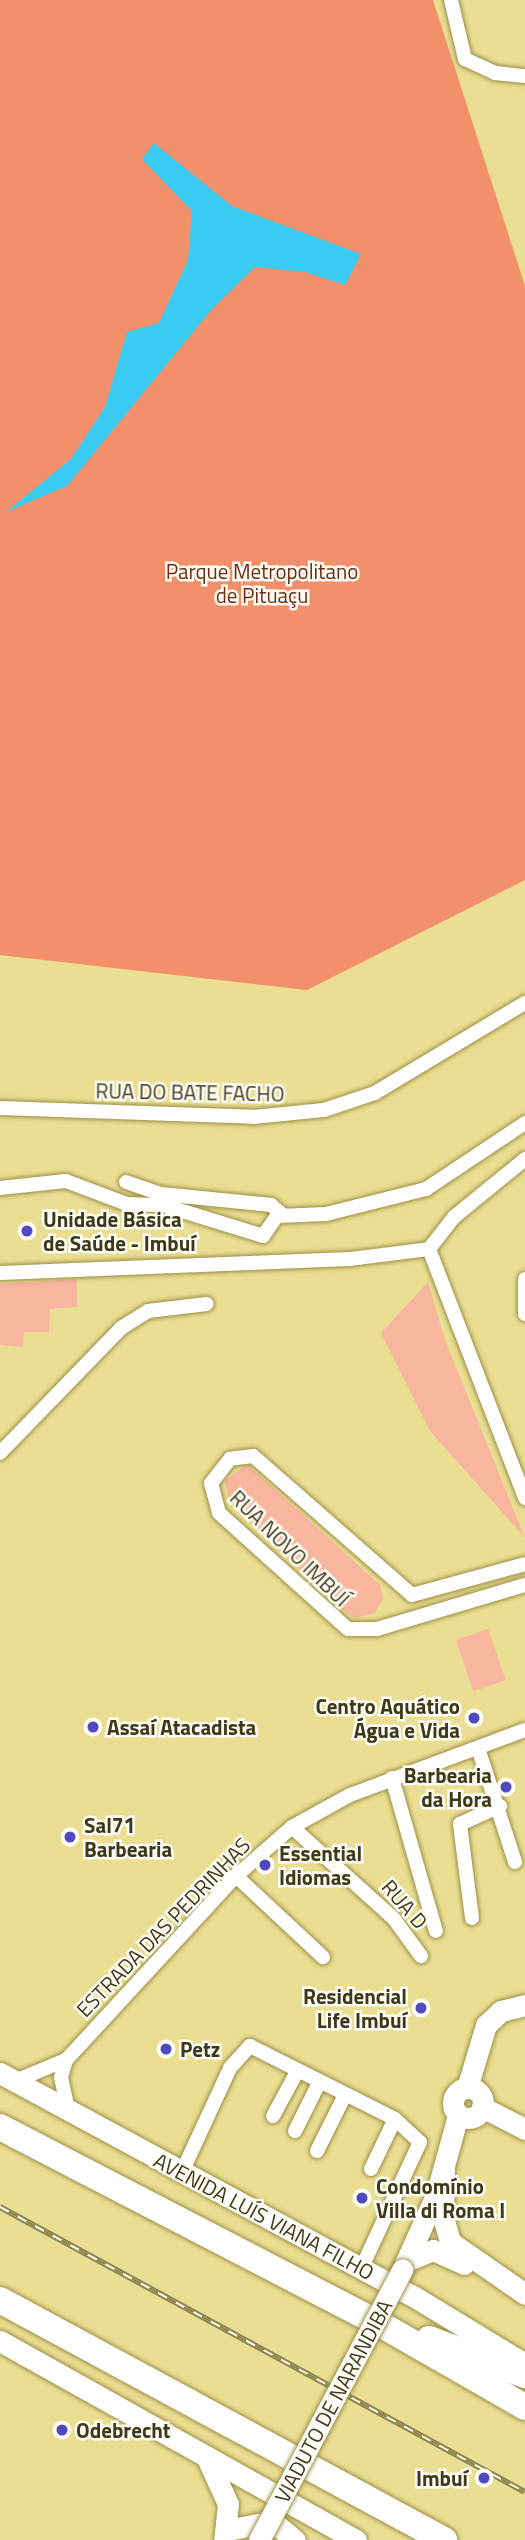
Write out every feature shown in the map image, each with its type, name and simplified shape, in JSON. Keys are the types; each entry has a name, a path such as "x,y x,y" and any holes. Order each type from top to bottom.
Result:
{"highway":[{"name":"AVENIDA LUÍS VIANA FILHO","path":"0,2127 380,2324 525,2407"},
{"path":"0,2300 444,2540"},
{"path":"380,2324 525,2375"},
{"path":"374,2503 414,2540"}],"main road":[{"path":"520,2291 450,2242 443,2217 444,2167 468,2103 486,2025 500,2011 525,2005"},
{"name":"AVENIDA LUÍS VIANA FILHO","path":"8,2077 361,2269 525,2364"},
{"path":"468,2103 525,2129"},
{"name":"VIADUTO DE NARANDIBA","path":"259,2540 404,2266 444,2167"},
{"path":"404,2266 433,2250 520,2291"},
{"path":"0,2341 356,2540"},
{"path":"206,2456 228,2504 226,2535 272,2521 295,2540"}],"street":[{"path":"451,0 465,59 495,74 525,76"},
{"name":"RUA DO BATE FACHO","path":"0,1108 294,1115 375,1093 525,1003"},
{"path":"0,1188 89,1185 127,1204 163,1205 257,1237 284,1215 326,1214 426,1189 525,1123"},
{"path":"0,1273 350,1259 429,1249 454,1217 525,1159"},
{"path":"126,1182 161,1194 271,1205 284,1215"},
{"path":"429,1249 525,1498"},
{"path":"525,1279 525,1314"},
{"path":"0,1453 121,1328 148,1311 207,1304"},
{"name":"RUA NOVO IMBUÍ","path":"525,1564 412,1595 253,1456 230,1459 211,1483 219,1513 348,1629 377,1629 525,1585"},
{"path":"485,1577 491,1594"},
{"name":"ESTRADA DAS PEDRINHAS","path":"8,2077 66,2060 236,1876 292,1827 392,1778 525,1730"},
{"path":"478,1748 500,1806 515,1862"},
{"path":"392,1778 436,1931"},
{"path":"472,1918 460,1824 500,1806"},
{"name":"RUA D","path":"292,1827 364,1889 421,1955"},
{"path":"236,1876 323,1957"},
{"path":"181,2172 244,2048 259,2047 345,2095 396,2119 420,2142 361,2269"},
{"path":"66,2060 61,2077 68,2110"},
{"path":"273,2116 298,2070"},
{"path":"295,2131 320,2081"},
{"path":"317,2151 345,2095"},
{"path":"371,2169 396,2119"}],"shaded area":[{"path":"77,1279 77,1307 50,1309 49,1332 24,1332 23,1347 0,1345 0,1284"},
{"path":"428,1282 445,1340 525,1538 430,1431 381,1333"},
{"path":"247,1464 380,1585 383,1598 375,1613 355,1618 344,1611 229,1500 225,1481"},
{"path":"488,1629 506,1680 473,1691 456,1640"}],"green space":[{"name":"Parque Metropolitano de Pituaçu","path":"0,0 433,0 525,286 525,880 307,990 0,955"}],"water":[{"path":"154,143 232,206 361,254 345,285 305,272 255,267 212,309 67,486 6,512 71,459 105,407 127,332 159,323 188,260 192,211 142,159"}],"railway":[{"path":"0,2207 525,2492"}],"place":[{"name":"Unidade Básica de Saúde - Imbuí","path":"27,1231"},
{"name":"Centro Aquático Água e Vida","path":"474,1718"},
{"name":"Assaí Atacadista","path":"93,1727"},
{"name":"Barbearia da Hora","path":"506,1787"},
{"name":"Sal71 Barbearia","path":"70,1837"},
{"name":"Essential Idiomas","path":"265,1865"},
{"name":"Residencial Life Imbuí","path":"421,2008"},
{"name":"Petz","path":"166,2049"},
{"name":"Condomínio Villa di Roma I","path":"362,2198"},
{"name":"Odebrecht","path":"62,2430"},
{"name":"Imbuí","path":"484,2478"}]}
